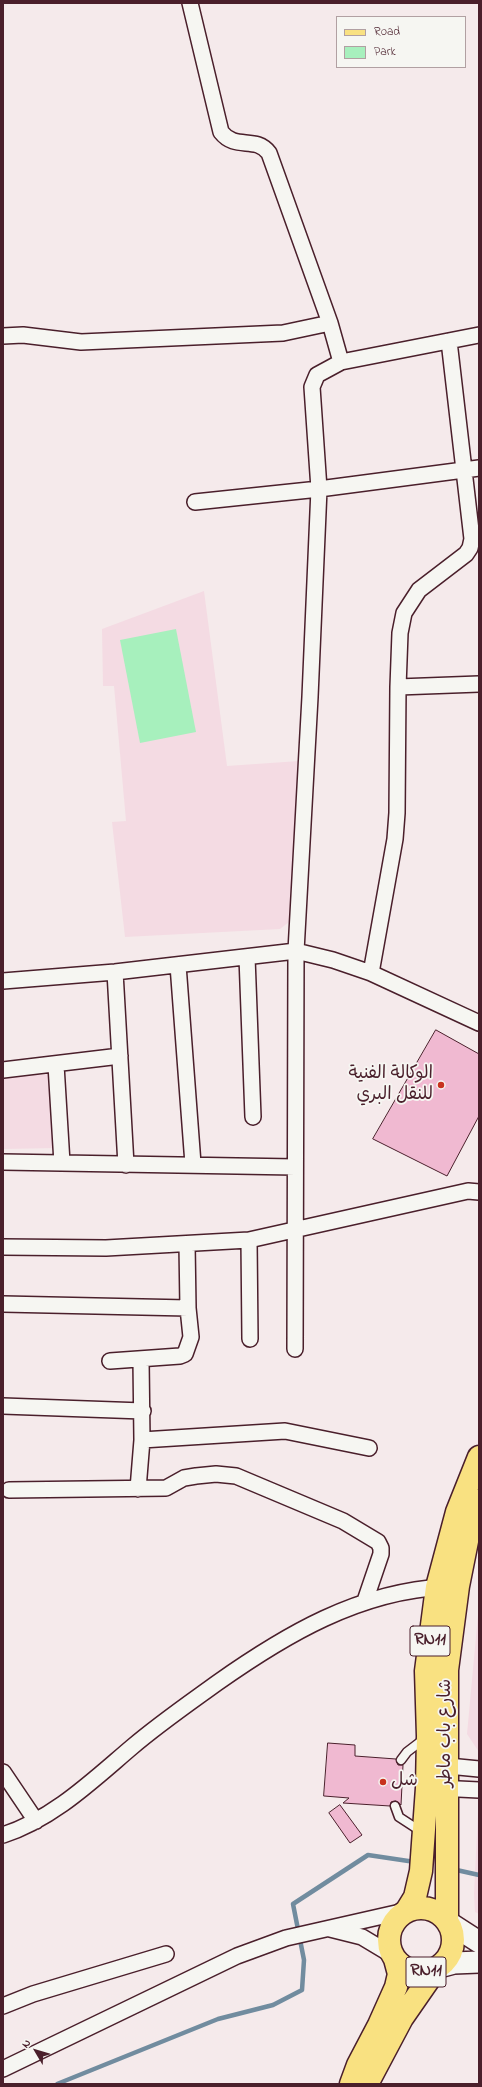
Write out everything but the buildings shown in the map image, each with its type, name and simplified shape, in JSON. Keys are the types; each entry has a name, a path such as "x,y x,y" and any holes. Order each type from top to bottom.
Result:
{"main road":[{"name":"شارع باب ماطر","path":"448,1921 447,1837 437,1788 426,1764 428,1736 426,1670 447,1586 457,1512 479,1457"},
{"name":"شارع باب ماطر","path":"406,1911 415,1897 421,1871 424,1832 437,1788 448,1766 447,1586 479,1501"},
{"path":"406,1911 425,1907 441,1914 448,1921"},
{"name":"RN11","path":"351,2084 363,2053 394,1993 398,1974 389,1945 388,1935 391,1926 397,1917 406,1911"},
{"name":"RN11","path":"367,2084 402,2018 437,1968 446,1960 451,1952 454,1941 448,1921"},
{"name":"RN11","path":"393,1957 409,1970 427,1972 437,1968"}],"street":[{"path":"190,3 222,132 232,142 255,143 264,146 269,153 330,323 341,362"},
{"path":"3,336 23,335 81,342 283,332 330,323"},
{"path":"295,1349 296,951 310,697 319,489 312,387 317,374 341,362 479,334"},
{"path":"371,973 395,839 398,813 398,687 400,633 404,613 412,598 419,590 466,554 470,548 475,531 472,470 449,341"},
{"path":"195,502 319,489 472,470"},
{"path":"398,687 479,684"},
{"path":"3,980 115,972 296,951 333,960 371,973 479,1022"},
{"path":"247,957 253,1117"},
{"path":"178,965 193,1164"},
{"path":"115,972 126,1165"},
{"path":"3,1070 56,1065 120,1056"},
{"path":"56,1065 62,1163"},
{"path":"3,1162 126,1165 193,1164 295,1168"},
{"path":"3,1247 106,1248 249,1240 295,1228 468,1191 479,1192"},
{"path":"249,1240 250,1339"},
{"path":"110,1361 141,1360 185,1354 191,1337 188,1308 187,1244"},
{"path":"3,1304 188,1308"},
{"path":"138,1489 143,1411 141,1360"},
{"path":"3,1406 143,1411"},
{"path":"142,1440 285,1431 369,1448"},
{"path":"9,1490 166,1488 184,1478 216,1474 236,1476 251,1481 343,1521 378,1542 381,1548 365,1601"},
{"path":"3,1835 36,1821 71,1797 163,1721 259,1654 318,1621 365,1601 447,1586"},
{"path":"426,1764 479,1769"},
{"path":"3,1772 36,1821"},
{"path":"437,1788 479,1790"},
{"path":"3,2069 190,1977 237,1956 286,1938 406,1911"},
{"path":"448,1921 479,1942"},
{"path":"321,1929 362,1937 393,1957"},
{"path":"3,2006 32,1994 166,1954"},
{"path":"437,1968 454,1962 479,1962"}],"lane":[{"path":"401,1760 407,1752 428,1736"},
{"path":"395,1806 399,1817 424,1832"}],"shaded area":[{"path":"204,591 227,766 299,761 289,922 280,929 125,937 112,822 126,821 114,686 103,686 102,629"},
{"path":"60,1074 57,1148 3,1149 3,1076"},
{"path":"479,1604 479,1752 467,1734"},
{"path":"479,1791 479,1914 475,1912 474,1894"}],"green space":[{"path":"176,629 196,732 140,743 120,640"}],"waterway":[{"path":"57,2084 218,2019 273,2005 302,1990 304,1960 293,1904 368,1855 415,1862"},
{"path":"452,1869 479,1875"}],"place":[{"name":"الوكالة الفنية للنقل البري","path":"441,1085"},
{"name":"شل","path":"383,1782"}]}
